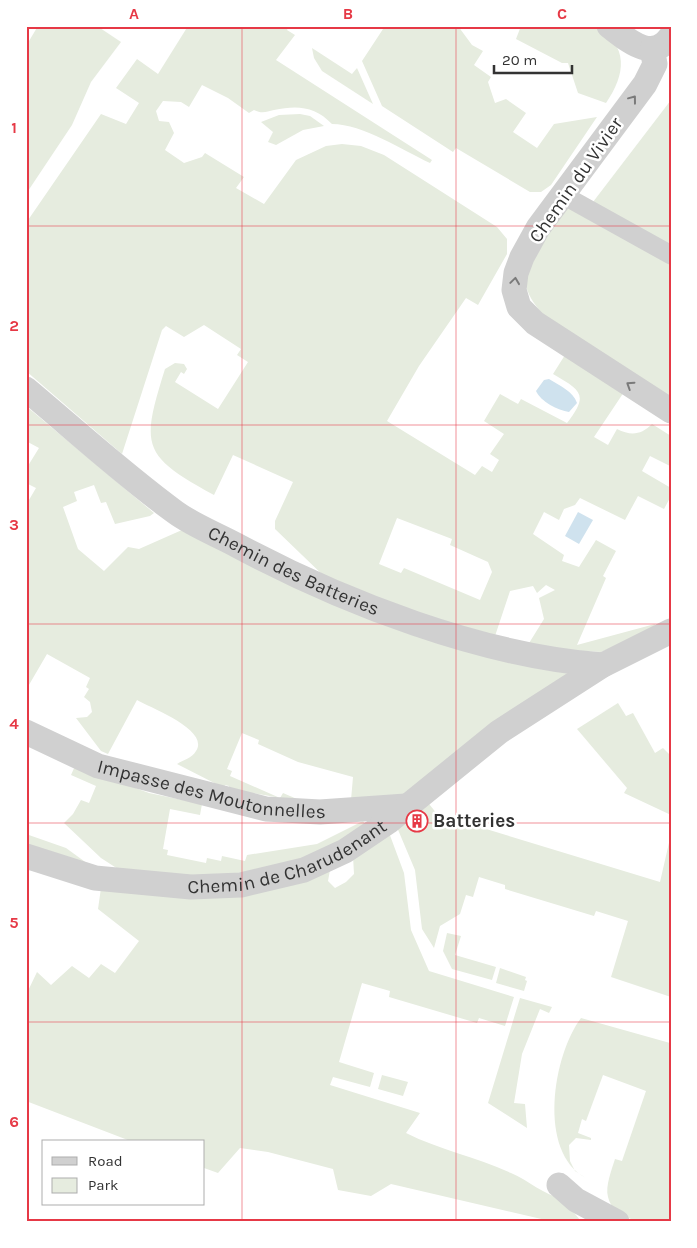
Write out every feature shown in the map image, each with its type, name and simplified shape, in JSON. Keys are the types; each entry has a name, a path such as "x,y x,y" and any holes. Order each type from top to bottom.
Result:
{"street":[{"path":"609,26 636,45 661,42"},
{"name":"Chemin du Vivier","path":"661,42 655,64 645,84 538,228 519,265 514,290 519,307 535,323 671,411"},
{"path":"563,195 671,255"},
{"name":"Chemin des Batteries","path":"26,389 176,513 296,575 399,617 460,637 567,662 603,665"},
{"name":"Chemin de Charudenant","path":"26,856 95,878 118,882 191,888 241,885 304,870 345,851 388,822 499,732 603,665 671,631"},
{"name":"Impasse des Moutonnelles","path":"26,732 98,766 266,809 320,812 406,806"},
{"path":"559,1185 576,1200 617,1222"}],"green space":[{"path":"38,26 97,26 121,42 91,82 72,125 26,194 26,46"},
{"path":"188,26 289,26 287,30 295,35 276,60 432,160 430,163 369,133 344,125 332,124 312,110 298,107 264,112 254,110 249,113 228,98 202,85 189,107 181,102 163,101 156,111 159,121 169,122 174,133 165,150 184,163 202,157 205,153 244,177 236,188 264,204 296,160 326,146 342,144 361,146 384,155 497,227 507,239 507,254 478,305 466,298 419,366 387,421 475,475 482,466 492,472 499,460 490,454 504,434 484,421 500,394 518,404 521,399 567,423 580,399 579,394 570,384 553,374 565,355 624,392 594,437 608,445 617,429 627,433 636,433 652,424 671,436 670,466 650,456 642,471 671,488 671,496 664,509 638,496 625,520 580,498 575,505 564,509 559,520 544,512 533,534 564,555 562,561 579,567 596,540 616,551 603,576 606,578 577,645 655,624 652,632 601,652 526,648 544,619 539,598 555,590 546,585 537,593 533,586 510,591 494,639 329,581 275,529 275,521 293,482 233,455 214,495 172,469 160,458 153,446 151,432 152,416 165,369 175,363 184,364 187,369 184,374 181,372 175,382 218,409 248,362 237,355 241,349 204,325 184,337 166,326 162,330 122,454 26,371 26,223 101,114 126,124 139,103 116,88 137,59 158,74","holes":["397,518 452,539 450,545 488,562 492,572 480,600 404,568 401,573 379,564"]},
{"path":"385,26 458,26 472,45 483,51 474,65 491,77 488,82 495,103 506,99 526,113 513,132 537,148 554,124 597,117 551,185 541,192 530,192 456,148 453,152 382,106 362,61"},
{"path":"521,26 596,26 607,34 614,42 621,61 618,82 606,103 578,93 568,63 562,63 516,39"},
{"path":"312,48 352,74 357,68 373,104 322,71 314,58"},
{"path":"671,100 671,402 544,316 527,290 526,277 535,256 569,206 593,202"},
{"path":"300,114 310,116 324,126 303,130 276,145 268,142 273,132 261,122 279,115"},
{"path":"26,406 154,513 150,516 115,524 106,502 101,503 94,485 74,492 77,501 63,507 78,549 104,571 128,547 139,549 191,526 572,672 411,794 351,800 353,777 298,762 258,744 259,740 242,733 227,769 232,771 230,776 279,798 229,789 229,786 225,785 224,788 177,764 190,757 196,751 198,743 195,735 166,714 137,700 108,754 101,751 76,718 87,717 92,712 90,702 84,697 89,689 86,687 90,678 47,654 26,690 26,505 36,488 26,483 26,469 39,448 26,441"},
{"path":"618,703 626,716 633,713 655,753 663,748 671,756 671,815 624,793 627,788 577,729"},
{"path":"75,766 149,793 202,804 200,815 170,809 163,849 168,850 167,855 206,863 207,858 221,861 222,856 245,861 247,855 317,844 363,821 366,825 362,832 291,866 200,878 118,869 101,858 64,823 73,814 81,800 89,803 96,786 71,775"},
{"path":"283,793 304,802 280,798"},
{"path":"426,800 437,814 660,882 671,834 671,997 611,977 628,921 596,911 594,916 505,889 505,885 479,877 473,897 466,895 460,914 440,926 434,948 422,929 415,870 396,825"},
{"path":"388,830 404,873 411,930 429,971 514,997 505,1026 479,1018 477,1023 389,997 390,991 362,983 339,1062 374,1073 370,1087 333,1077 330,1085 420,1113 406,1133 498,1167 549,1194 562,1198 580,1220 550,1221 391,1184 371,1196 338,1190 333,1169 268,1152 240,1148 218,1173 205,1168 205,1140 128,1140 26,1101 26,995 37,972 51,985 72,966 89,978 101,964 115,973 139,941 98,909 101,888 330,870 328,881 335,888 346,882 354,874 353,856"},
{"path":"26,834 66,848 88,864 26,849"},
{"path":"447,933 461,936 455,955 496,967 492,980 452,969 443,951"},
{"path":"500,968 526,977 525,980 527,981 524,991 496,983"},
{"path":"520,998 552,1007 549,1013 540,1009 522,1054 514,1103 525,1104 527,1128 488,1103"},
{"path":"581,1018 670,1043 671,1040 671,1222 652,1222 625,1217 612,1206 607,1193 615,1159 622,1161 646,1091 603,1075 586,1121 582,1119 578,1133 591,1138 591,1140 576,1138 569,1145 570,1161 573,1167 561,1147 556,1126 555,1102 557,1078 563,1055 571,1034"},
{"path":"382,1075 408,1082 403,1096 378,1089"}],"water":[{"path":"549,379 566,389 575,399 577,403 569,412 550,405 538,395 536,391 544,380"},
{"path":"578,512 593,520 579,544 565,536"}],"place":[{"name":"Batteries","path":"417,821"}]}
